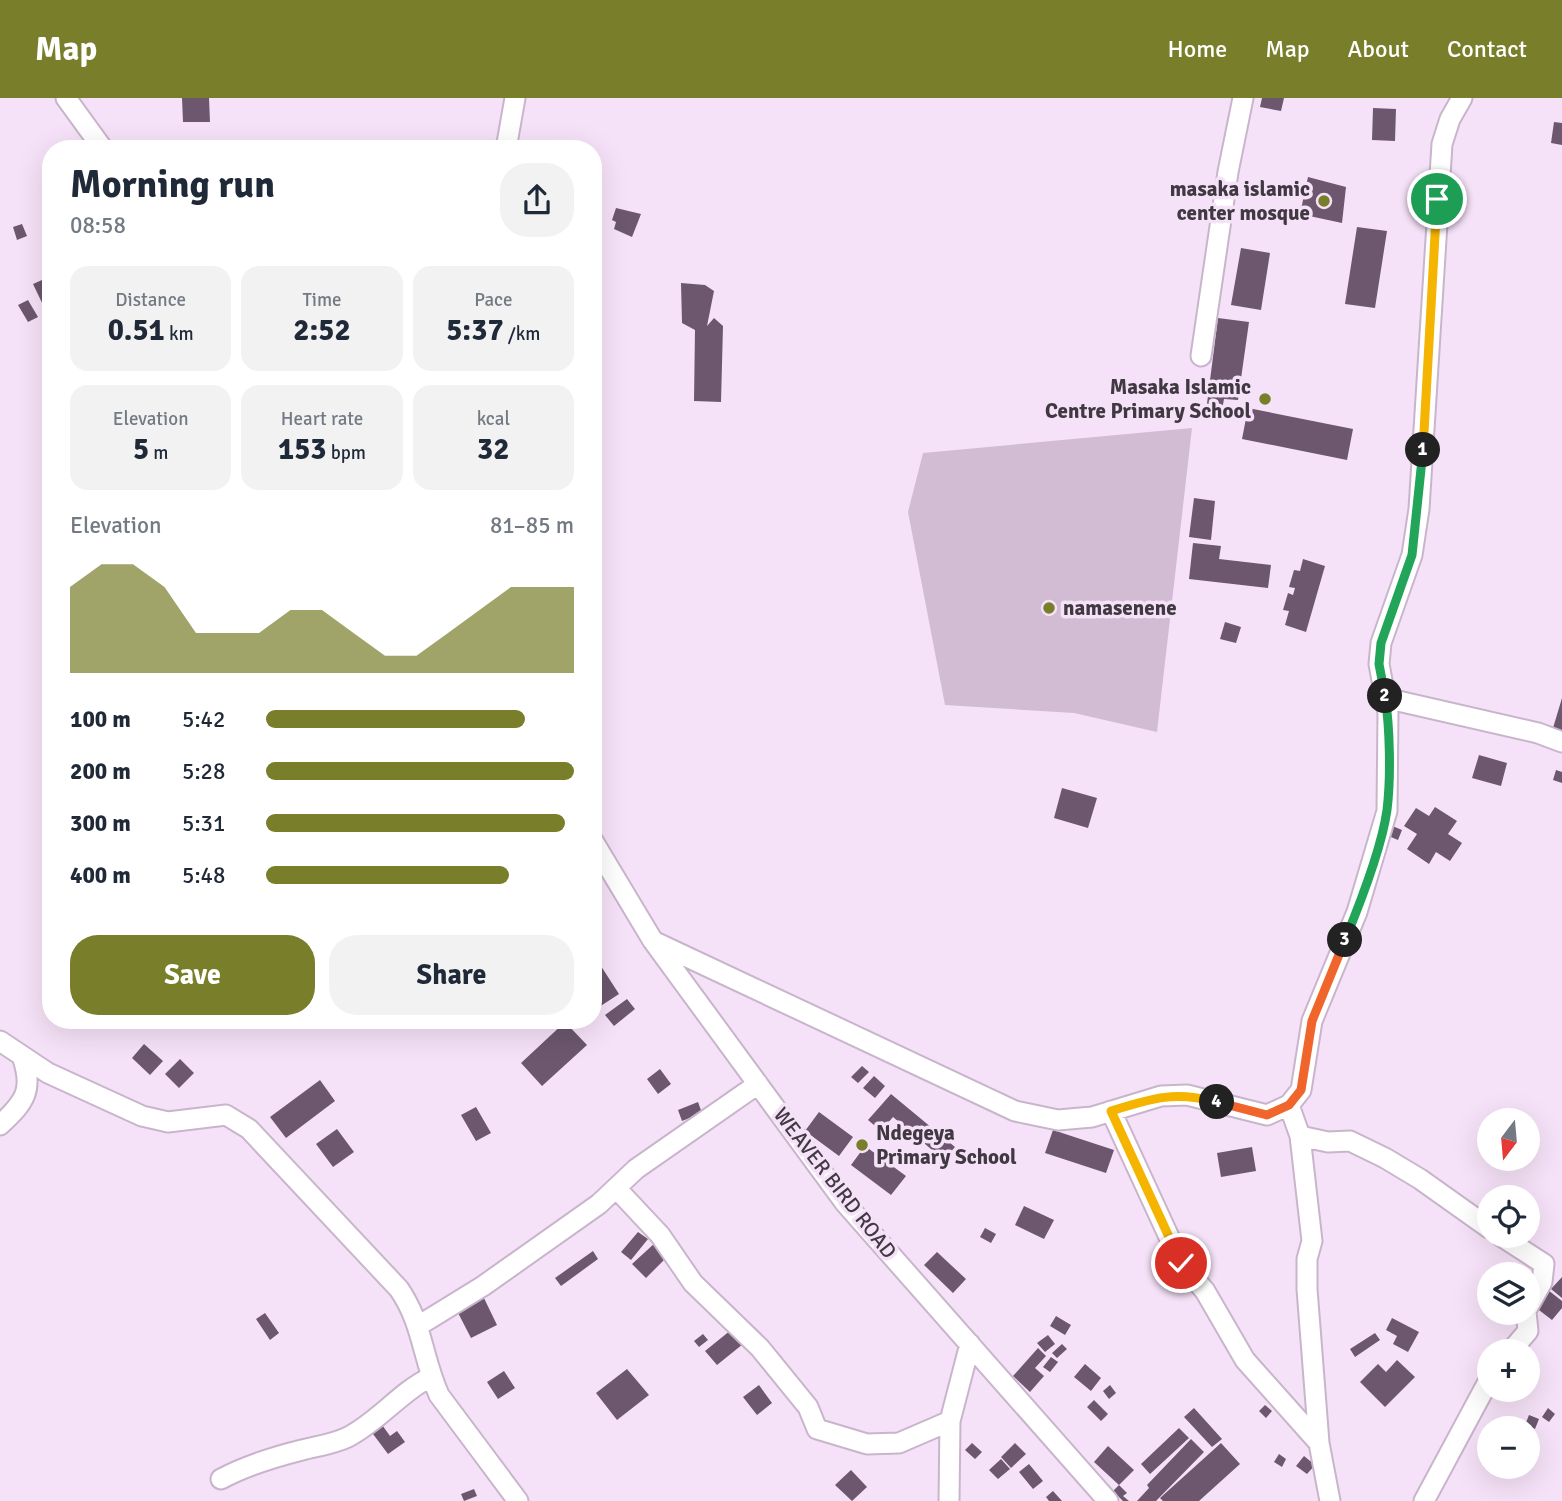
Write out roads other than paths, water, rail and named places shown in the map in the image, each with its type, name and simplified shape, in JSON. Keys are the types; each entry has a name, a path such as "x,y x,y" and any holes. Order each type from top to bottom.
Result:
{"street":[{"path":"66,98 96,140"},
{"path":"508,140 515,98"},
{"path":"1201,356 1228,172 1243,98"},
{"path":"653,941 1014,1111 1058,1119 1092,1117 1161,1096 1188,1095 1267,1115 1289,1105 1301,1090 1312,1021 1357,912 1387,811 1385,698 1379,664 1381,643 1412,555 1419,509 1442,144 1450,119 1462,98"},
{"path":"1385,698 1562,742"},
{"name":"WEAVER BIRD ROAD","path":"602,856 653,941 845,1203 1108,1501"},
{"path":"0,1041 48,1073 142,1116 168,1122 226,1115 242,1123 399,1289 414,1311 431,1377 439,1395 517,1501"},
{"path":"0,1125 27,1094 29,1074 22,1056"},
{"path":"418,1326 483,1286 599,1204 636,1169 758,1084"},
{"path":"1289,1105 1300,1136 1312,1241 1307,1259 1307,1289 1319,1443 1330,1501"},
{"path":"1111,1111 1181,1263 1205,1291 1245,1360 1319,1443"},
{"path":"1300,1136 1328,1142 1350,1141 1420,1179 1477,1219"},
{"path":"616,1188 660,1235 694,1283 760,1348 808,1407 817,1429 867,1444 899,1443 950,1421"},
{"path":"1519,1248 1544,1264 1540,1286"},
{"path":"949,1501 950,1421 970,1344"},
{"path":"221,1479 264,1460 350,1436 403,1394 431,1377"},
{"path":"1424,1501 1477,1402"}],"place":[{"name":"masaka islamic center mosque","path":"1324,201"},
{"name":"Masaka Islamic Centre Primary School","path":"1265,399"},
{"name":"namasenene","path":"1049,608"},
{"name":"Ndegeya Primary School","path":"862,1145"}]}
